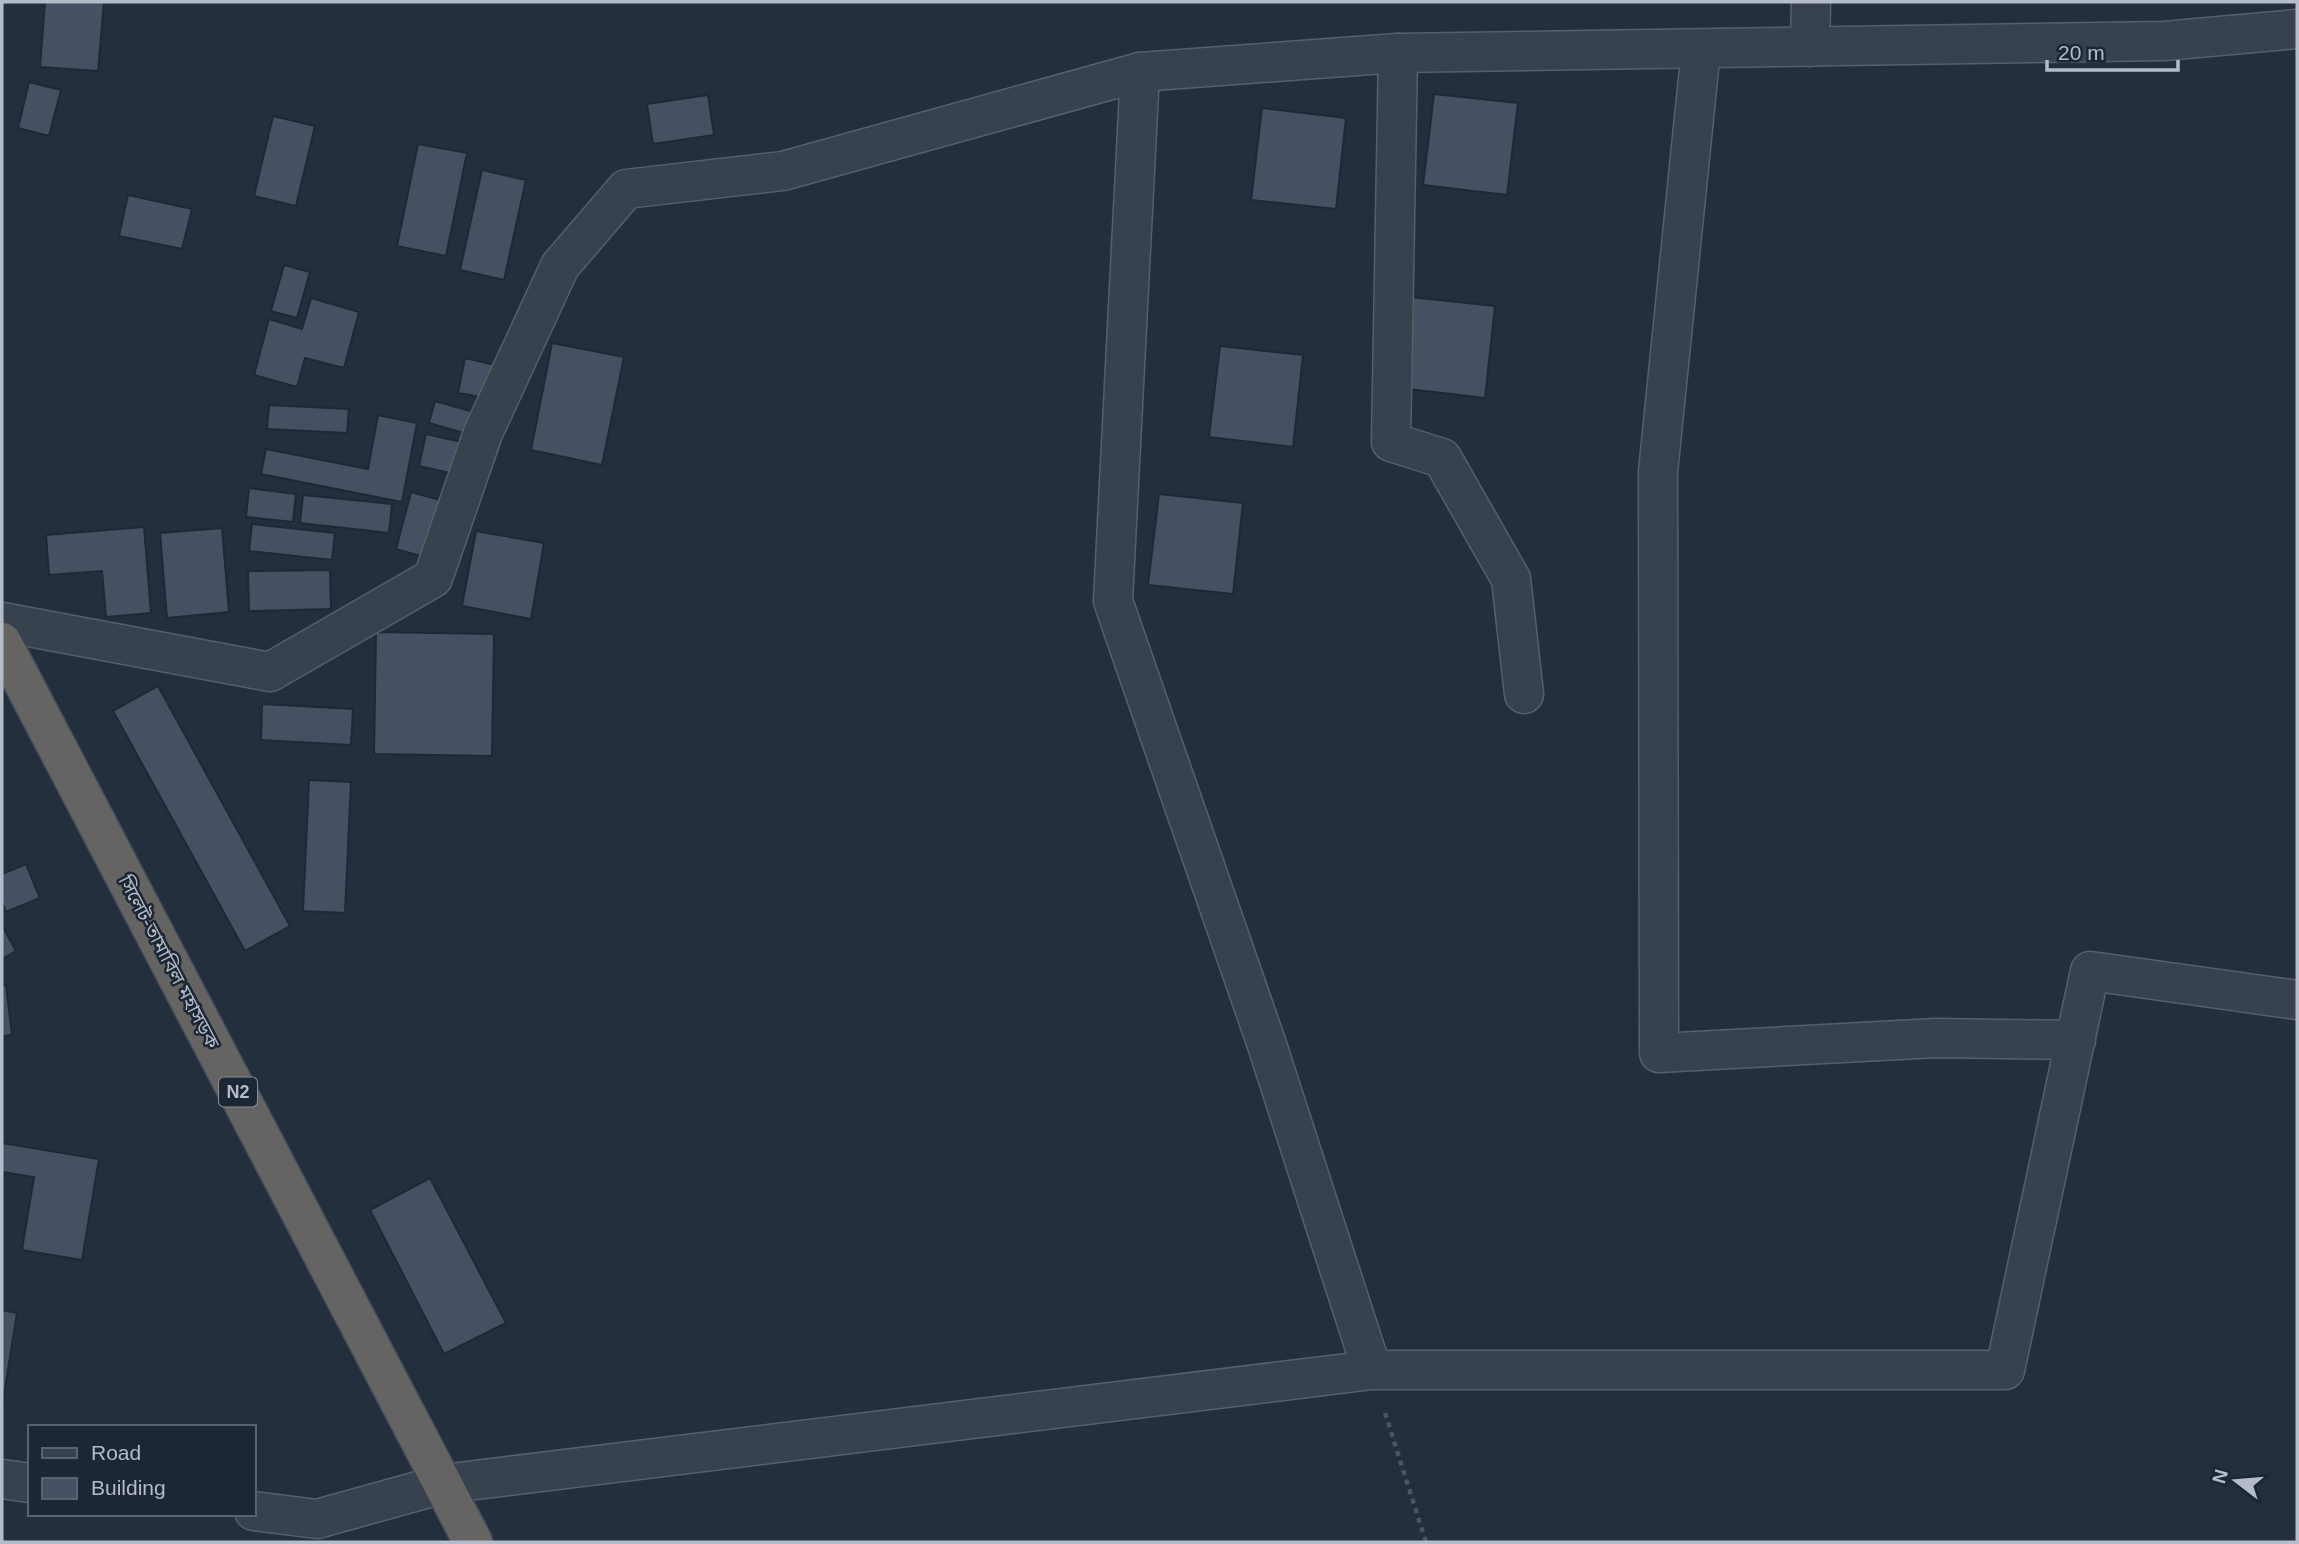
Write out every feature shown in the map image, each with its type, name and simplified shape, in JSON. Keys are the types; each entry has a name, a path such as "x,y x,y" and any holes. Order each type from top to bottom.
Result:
{"highway":[{"name":"সিলেট-তামাবিল মহাসড়ক","path":"2,642 474,1542"}],"street":[{"path":"1810,47 1811,2"},
{"path":"2,622 270,672 433,578 483,433 560,266 626,189 783,171 1140,72 1398,53 2164,41 2297,29"},
{"path":"1701,48 1658,472 1659,1053 1936,1038 2076,1040"},
{"path":"1398,53 1391,442 1442,458 1511,579 1524,694"},
{"path":"1140,72 1113,601 1267,1045 1372,1370"},
{"path":"256,1511 317,1519 443,1484 1372,1370 2005,1370 2090,971 2297,1000"},
{"path":"2,1479 28,1483"}],"path":[{"path":"1372,1370 1426,1542"}],"building":[{"path":"45,2 104,2 98,71 40,67"},
{"path":"29,82 61,90 49,136 18,128"},
{"path":"1434,94 1518,103 1507,195 1423,185"},
{"path":"708,95 714,135 653,144 647,104"},
{"path":"1262,108 1346,118 1336,209 1251,200"},
{"path":"273,116 315,126 296,206 254,196"},
{"path":"418,144 467,153 446,256 397,246"},
{"path":"482,170 526,180 504,280 460,270"},
{"path":"128,195 192,209 182,249 119,236"},
{"path":"284,265 310,272 297,318 271,311"},
{"path":"1410,297 1495,306 1485,398 1400,388"},
{"path":"311,298 359,312 344,368 305,358 297,387 254,375 269,319 302,329"},
{"path":"552,343 624,357 602,465 531,450"},
{"path":"1220,346 1303,355 1293,447 1209,437"},
{"path":"465,358 495,365 487,398 458,393"},
{"path":"435,401 477,413 471,435 429,423"},
{"path":"269,405 349,409 347,433 267,429"},
{"path":"378,415 417,423 402,502 261,474 266,449 368,469"},
{"path":"426,434 466,443 459,475 419,466"},
{"path":"249,488 296,494 293,522 246,517"},
{"path":"411,492 440,500 424,557 396,549"},
{"path":"1159,494 1243,503 1233,594 1148,585"},
{"path":"303,495 392,504 389,533 300,523"},
{"path":"252,524 335,533 332,560 249,551"},
{"path":"144,527 151,613 106,617 102,571 49,575 46,535"},
{"path":"222,528 229,612 167,618 160,533"},
{"path":"476,531 544,543 531,619 462,606"},
{"path":"330,570 331,609 249,611 248,571"},
{"path":"376,632 494,634 492,756 374,754"},
{"path":"158,686 290,926 245,951 113,711"},
{"path":"262,704 353,709 351,745 261,740"},
{"path":"309,780 351,782 345,913 303,911"},
{"path":"26,864 40,898 6,912 2,902 2,874"},
{"path":"2,925 16,951 2,959"},
{"path":"6,985 12,1035 2,1036 2,986"},
{"path":"2,1143 99,1159 82,1260 22,1250 34,1177 2,1172"},
{"path":"430,1178 506,1323 444,1354 370,1210"},
{"path":"2,1310 17,1313 2,1408"}]}
